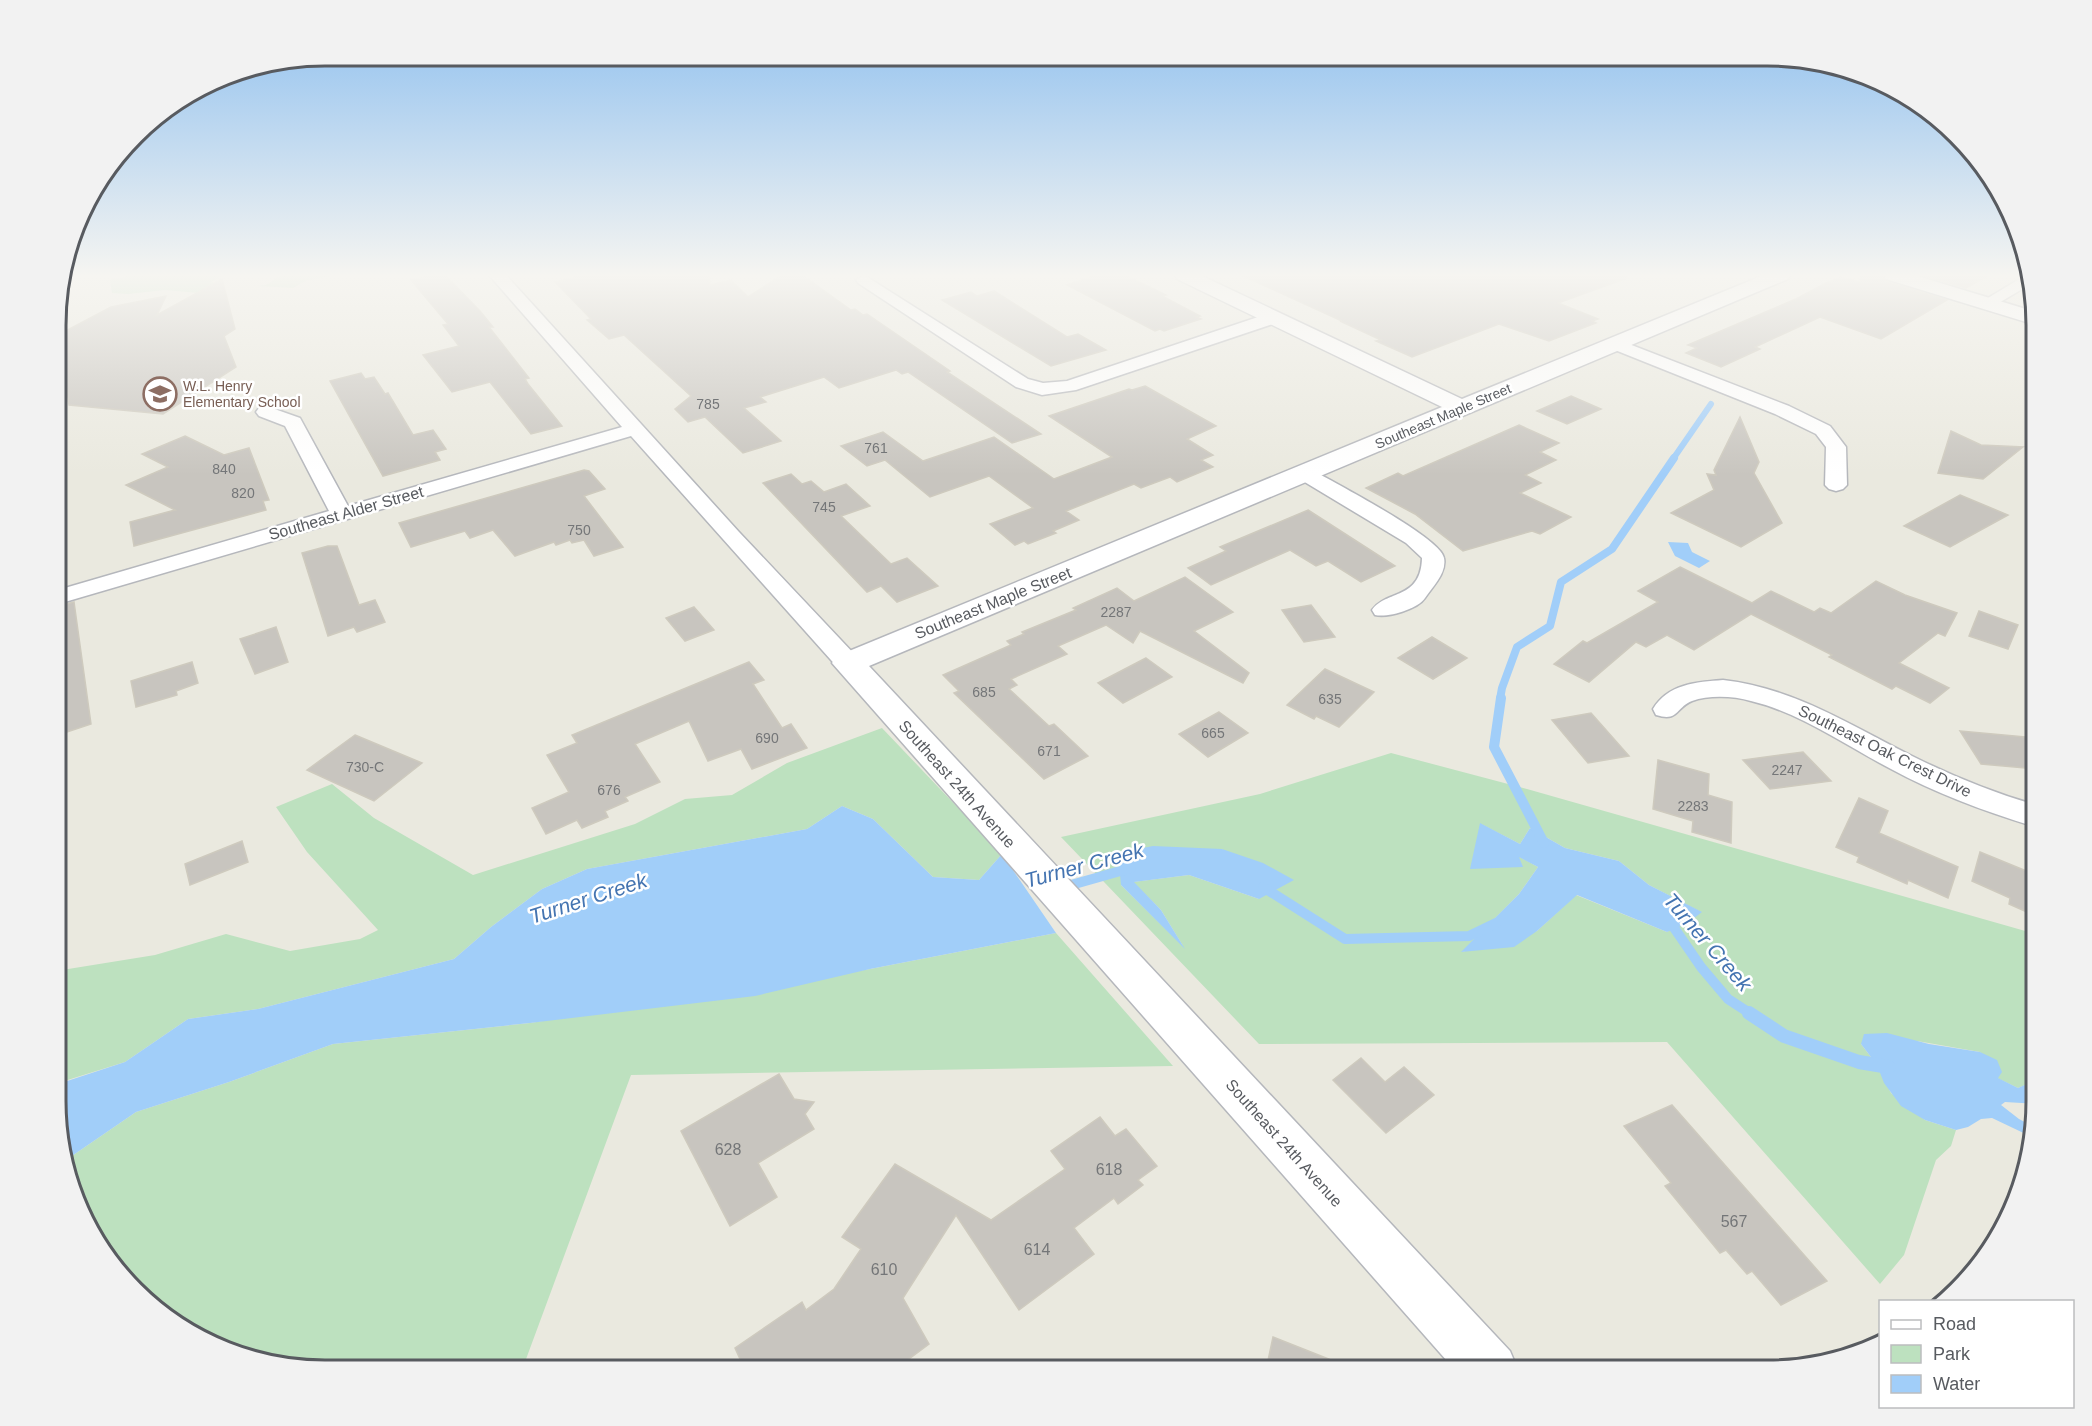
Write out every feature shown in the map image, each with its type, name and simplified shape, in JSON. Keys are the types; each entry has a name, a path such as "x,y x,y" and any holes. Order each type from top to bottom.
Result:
{"street":[{"name":"Southeast 24th Avenue","path":"557,342 1482,1360"},
{"path":"959,342 1023,383 1042,389 1069,386 1202,342"},
{"path":"1322,342 1462,408"},
{"name":"Southeast Maple Street","path":"848,663 1622,342"},
{"path":"1616,344 1782,410 1823,430 1836,447 1836,485"},
{"path":"266,412 294,422 342,515"},
{"name":"Southeast Alder Street","path":"66,595 635,429"},
{"path":"1305,474 1414,538 1433,556 1433,570 1414,597 1384,610"},
{"name":"Southeast Oak Crest Drive","path":"1666,709 1680,696 1712,688 1742,691 1777,700 1807,711 1903,764 1992,803 2026,813"}],"green space":[{"path":"882,728 1002,854 979,880 933,877 873,819 842,806 807,829 587,869 542,889 491,927 454,959 258,1009 188,1019 125,1062 66,1080 66,969 155,955 226,934 290,951 360,939 378,930 307,852 276,807 332,784 374,818 473,875 635,824 685,799 732,795 787,763"},
{"path":"1391,753 1527,789 2026,931 2026,1085 2018,1088 1997,1078 1980,1052 1917,1041 1861,1044 1877,1065 1891,1093 1925,1120 1956,1130 1951,1146 1936,1160 1904,1255 1880,1284 1667,1042 1259,1044 1061,837 1260,794","holes":["1481,824 1520,844 1530,828 1565,848 1619,861 1649,885 1701,912 1667,932 1576,895 1537,931 1462,952 1519,894 1538,867 1518,856 1522,866","1222,849 1259,899 1189,875 1133,882 1161,910 1183,946 1121,885"]},
{"path":"1056,933 1173,1066 631,1075 526,1360 291,1358 258,1351 210,1333 167,1307 119,1259 93,1216 72,1156 136,1112 229,1082 333,1044 530,1023 870,969"}],"water":[{"path":"1668,542 1688,543 1692,552 1710,561 1699,568 1675,556"},
{"path":"842,806 873,819 933,877 979,880 1002,854 1056,933 870,969 755,996 333,1044 229,1082 136,1112 72,1156 68,1135 66,1081 125,1062 188,1019 258,1009 454,959 491,927 542,889 587,869 807,829"},
{"path":"1480,823 1520,844 1530,828 1565,848 1619,861 1649,885 1702,912 1688,923 1667,932 1577,895 1537,931 1514,947 1461,952 1519,894 1538,867 1519,857 1523,867 1470,869"},
{"path":"1153,846 1222,849 1263,863 1294,880 1259,899 1189,875 1134,882 1161,910 1185,949 1121,885 1118,853"},
{"path":"1887,1033 1929,1044 1980,1052 1997,1060 2002,1072 1998,1078 2018,1088 2026,1084 2026,1103 2005,1102 2001,1105 2025,1122 2024,1133 1992,1118 1981,1119 1968,1127 1956,1130 1925,1120 1901,1106 1884,1083 1877,1065 1861,1044 1864,1034"}],"building":[{"path":"66,342 226,342 236,367 163,414 69,405 66,383"},
{"path":"456,342 500,342 529,378 525,379 528,384 562,426 531,434 490,382 452,392 423,355 459,346"},
{"path":"631,342 907,342 950,371 947,372 1041,434 1012,443 908,372 902,374 896,370 839,388 824,377 760,397 766,402 744,408 781,441 743,453 705,417 688,422 675,409 691,396"},
{"path":"1011,342 1091,342 1106,350 1051,366"},
{"path":"1377,342 1453,342 1412,357"},
{"path":"1696,342 1767,342 1755,347 1760,349 1721,367 1686,353 1697,348 1688,345"},
{"path":"361,373 365,379 374,377 385,394 388,393 413,435 433,430 446,449 435,452 440,460 383,476 330,381"},
{"path":"1145,386 1216,426 1187,439 1213,455 1201,460 1213,467 1177,482 1170,477 1141,488 1134,484 1066,511 1079,520 1053,531 1056,533 1028,544 1024,541 1015,545 990,524 1033,508 989,476 930,497 885,460 867,466 841,446 883,432 923,461 994,437 1054,479 1112,457 1049,416 1129,389"},
{"path":"1571,396 1601,409 1567,424 1537,411"},
{"path":"1740,417 1759,462 1754,473 1782,523 1741,547 1671,513 1714,490 1707,474 1716,475 1714,470"},
{"path":"1519,425 1559,443 1540,452 1556,460 1525,475 1541,483 1520,493 1571,517 1540,534 1532,531 1463,551 1415,514 1366,488 1398,473 1403,476"},
{"path":"1951,431 1981,445 2023,447 1983,479 1938,473"},
{"path":"185,436 224,455 249,448 269,500 263,501 266,510 134,546 130,522 175,510 126,485 168,467 142,454"},
{"path":"584,470 589,471 605,489 584,496 623,547 594,556 584,540 572,543 570,540 556,545 554,542 515,556 493,530 470,538 465,531 411,547 399,523"},
{"path":"791,474 802,484 811,481 824,492 846,484 870,506 841,516 891,564 907,558 938,586 897,602 881,586 867,592 763,483"},
{"path":"1960,495 2008,515 1950,547 1904,526"},
{"path":"1308,510 1395,566 1361,582 1328,561 1316,566 1290,550 1211,585 1188,568 1226,551 1220,547"},
{"path":"337,546 359,605 375,600 385,622 357,632 354,627 328,636 302,553"},
{"path":"1680,567 1752,603 1771,591 1814,612 1820,608 1831,613 1876,581 1905,595 1957,613 1945,636 1938,633 1899,663 1949,688 1930,703 1896,686 1892,689 1829,657 1832,655 1751,614 1694,650 1667,635 1646,647 1636,642 1589,682 1554,664 1583,641 1587,643 1658,602 1638,591"},
{"path":"1185,577 1233,612 1194,631 1249,673 1243,683 1140,631 1133,643 1106,625 1058,646 1067,654 1011,679 1017,685 1009,689 1049,726 1054,724 1088,756 1044,779 954,693 959,691 943,675 1011,645 1007,641 1024,634 1022,632 1076,610 1073,608 1117,588 1134,601"},
{"path":"74,602 91,724 66,732 66,604"},
{"path":"1311,605 1335,637 1304,642 1282,610"},
{"path":"694,607 714,630 685,641 666,618"},
{"path":"1979,611 2018,625 2008,649 1969,636"},
{"path":"276,627 288,662 255,674 240,639"},
{"path":"1432,637 1467,658 1433,679 1398,658"},
{"path":"1146,658 1172,677 1123,703 1098,683"},
{"path":"192,662 198,683 176,691 177,695 136,707 131,681"},
{"path":"749,662 764,680 753,684 782,728 791,724 807,748 752,769 741,749 708,761 689,721 635,744 660,782 625,797 628,801 605,811 608,817 582,828 577,820 546,834 532,808 569,792 547,755 577,743 572,735"},
{"path":"1325,669 1374,692 1339,727 1316,716 1314,719 1287,705"},
{"path":"1219,712 1248,733 1208,757 1179,734"},
{"path":"1591,713 1629,756 1588,763 1552,720"},
{"path":"1960,731 2026,737 2026,768 1981,764"},
{"path":"355,735 422,763 374,801 307,770"},
{"path":"1803,752 1831,781 1770,789 1743,760"},
{"path":"1658,760 1709,774 1708,795 1732,802 1731,843 1692,832 1693,821 1653,809"},
{"path":"1859,798 1888,811 1879,833 1958,867 1948,898 1908,880 1907,884 1857,862 1859,857 1836,847"},
{"path":"242,841 248,862 190,885 185,864"},
{"path":"1980,852 2026,871 2026,912 2009,904 2010,898 1972,881"},
{"path":"1361,1058 1385,1082 1404,1067 1434,1095 1386,1133 1333,1080"},
{"path":"779,1074 794,1099 814,1102 805,1114 814,1129 758,1163 777,1197 730,1226 681,1131"},
{"path":"1672,1105 1827,1281 1781,1305 1752,1271 1747,1274 1726,1250 1720,1253 1665,1186 1671,1183 1624,1126"},
{"path":"1100,1117 1115,1136 1126,1129 1157,1166 1138,1180 1143,1185 1118,1204 1114,1198 1074,1228 1094,1254 1019,1310 956,1215 903,1298 929,1344 907,1360 740,1360 735,1348 802,1302 806,1310 834,1289 861,1249 842,1237 895,1164 991,1220 1065,1169 1051,1151"},
{"path":"1273,1337 1331,1360 1268,1360"}],"waterway":[{"path":"1673,459 1711,404"},
{"path":"1500,699 1517,647 1550,626 1561,582 1612,549 1674,458"},
{"path":"1501,698 1494,747 1544,843"},
{"name":"Turner Creek","path":"1064,887 1131,868"},
{"name":"Turner Creek","path":"1263,887 1345,939 1469,936 1496,923"},
{"name":"Turner Creek","path":"1668,919 1701,967 1728,999 1751,1014"},
{"name":"Turner Creek","path":"1749,1013 1784,1036 1859,1062 1889,1067"}],"place":[{"name":"W.L. Henry Elementary School","path":"160,394"}]}
